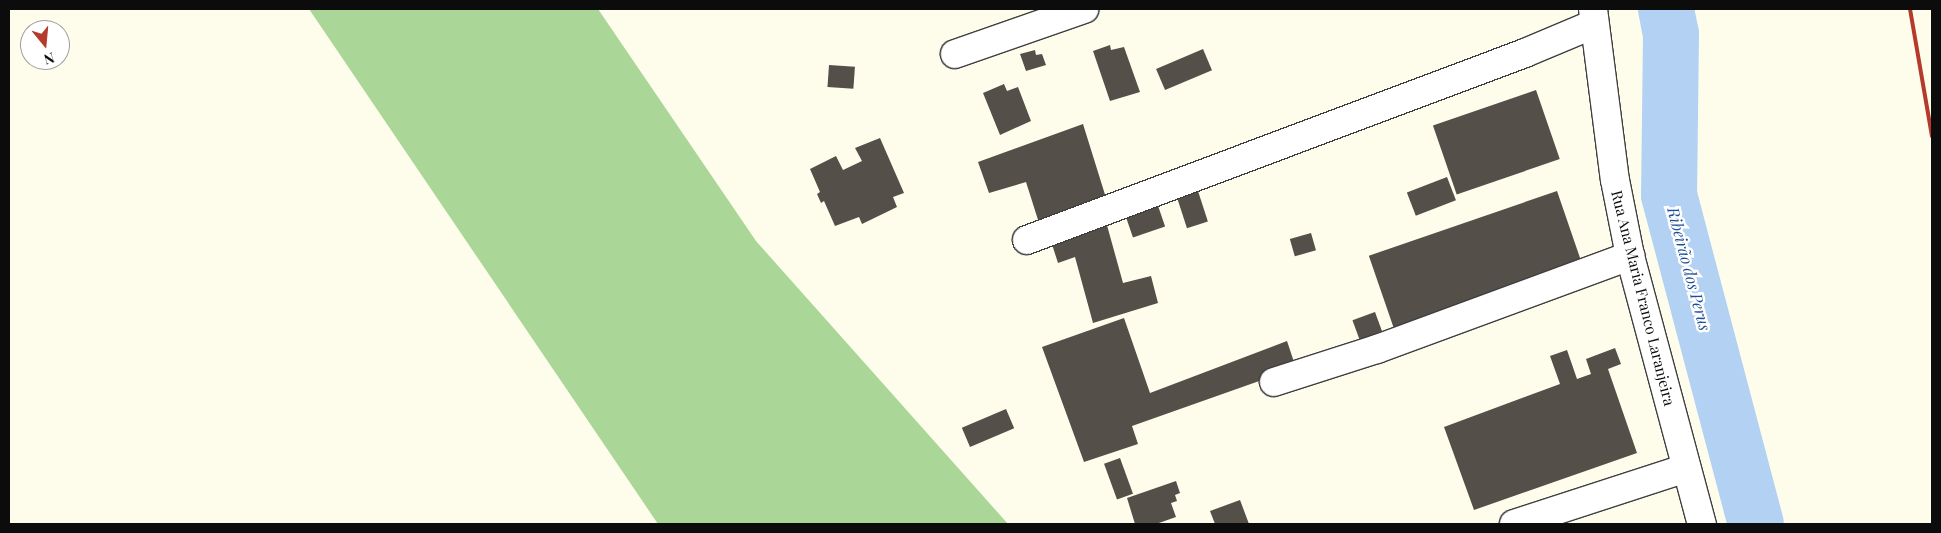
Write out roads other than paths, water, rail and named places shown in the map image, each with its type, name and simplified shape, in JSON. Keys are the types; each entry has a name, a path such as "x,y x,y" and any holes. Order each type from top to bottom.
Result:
{"street":[{"path":"955,54 1084,9"},
{"path":"1027,240 1525,54 1594,16"},
{"name":"Rua Ana Maria Franco Laranjeira","path":"1594,16 1614,180 1630,256 1702,524"},
{"path":"1274,382 1377,349 1630,256"},
{"path":"1514,524 1686,468"}],"waterway":[{"name":"Ribeirão dos Perus","path":"1666,9 1671,34 1669,195 1756,524"}],"railway":[{"path":"1910,9 1932,136"}]}
